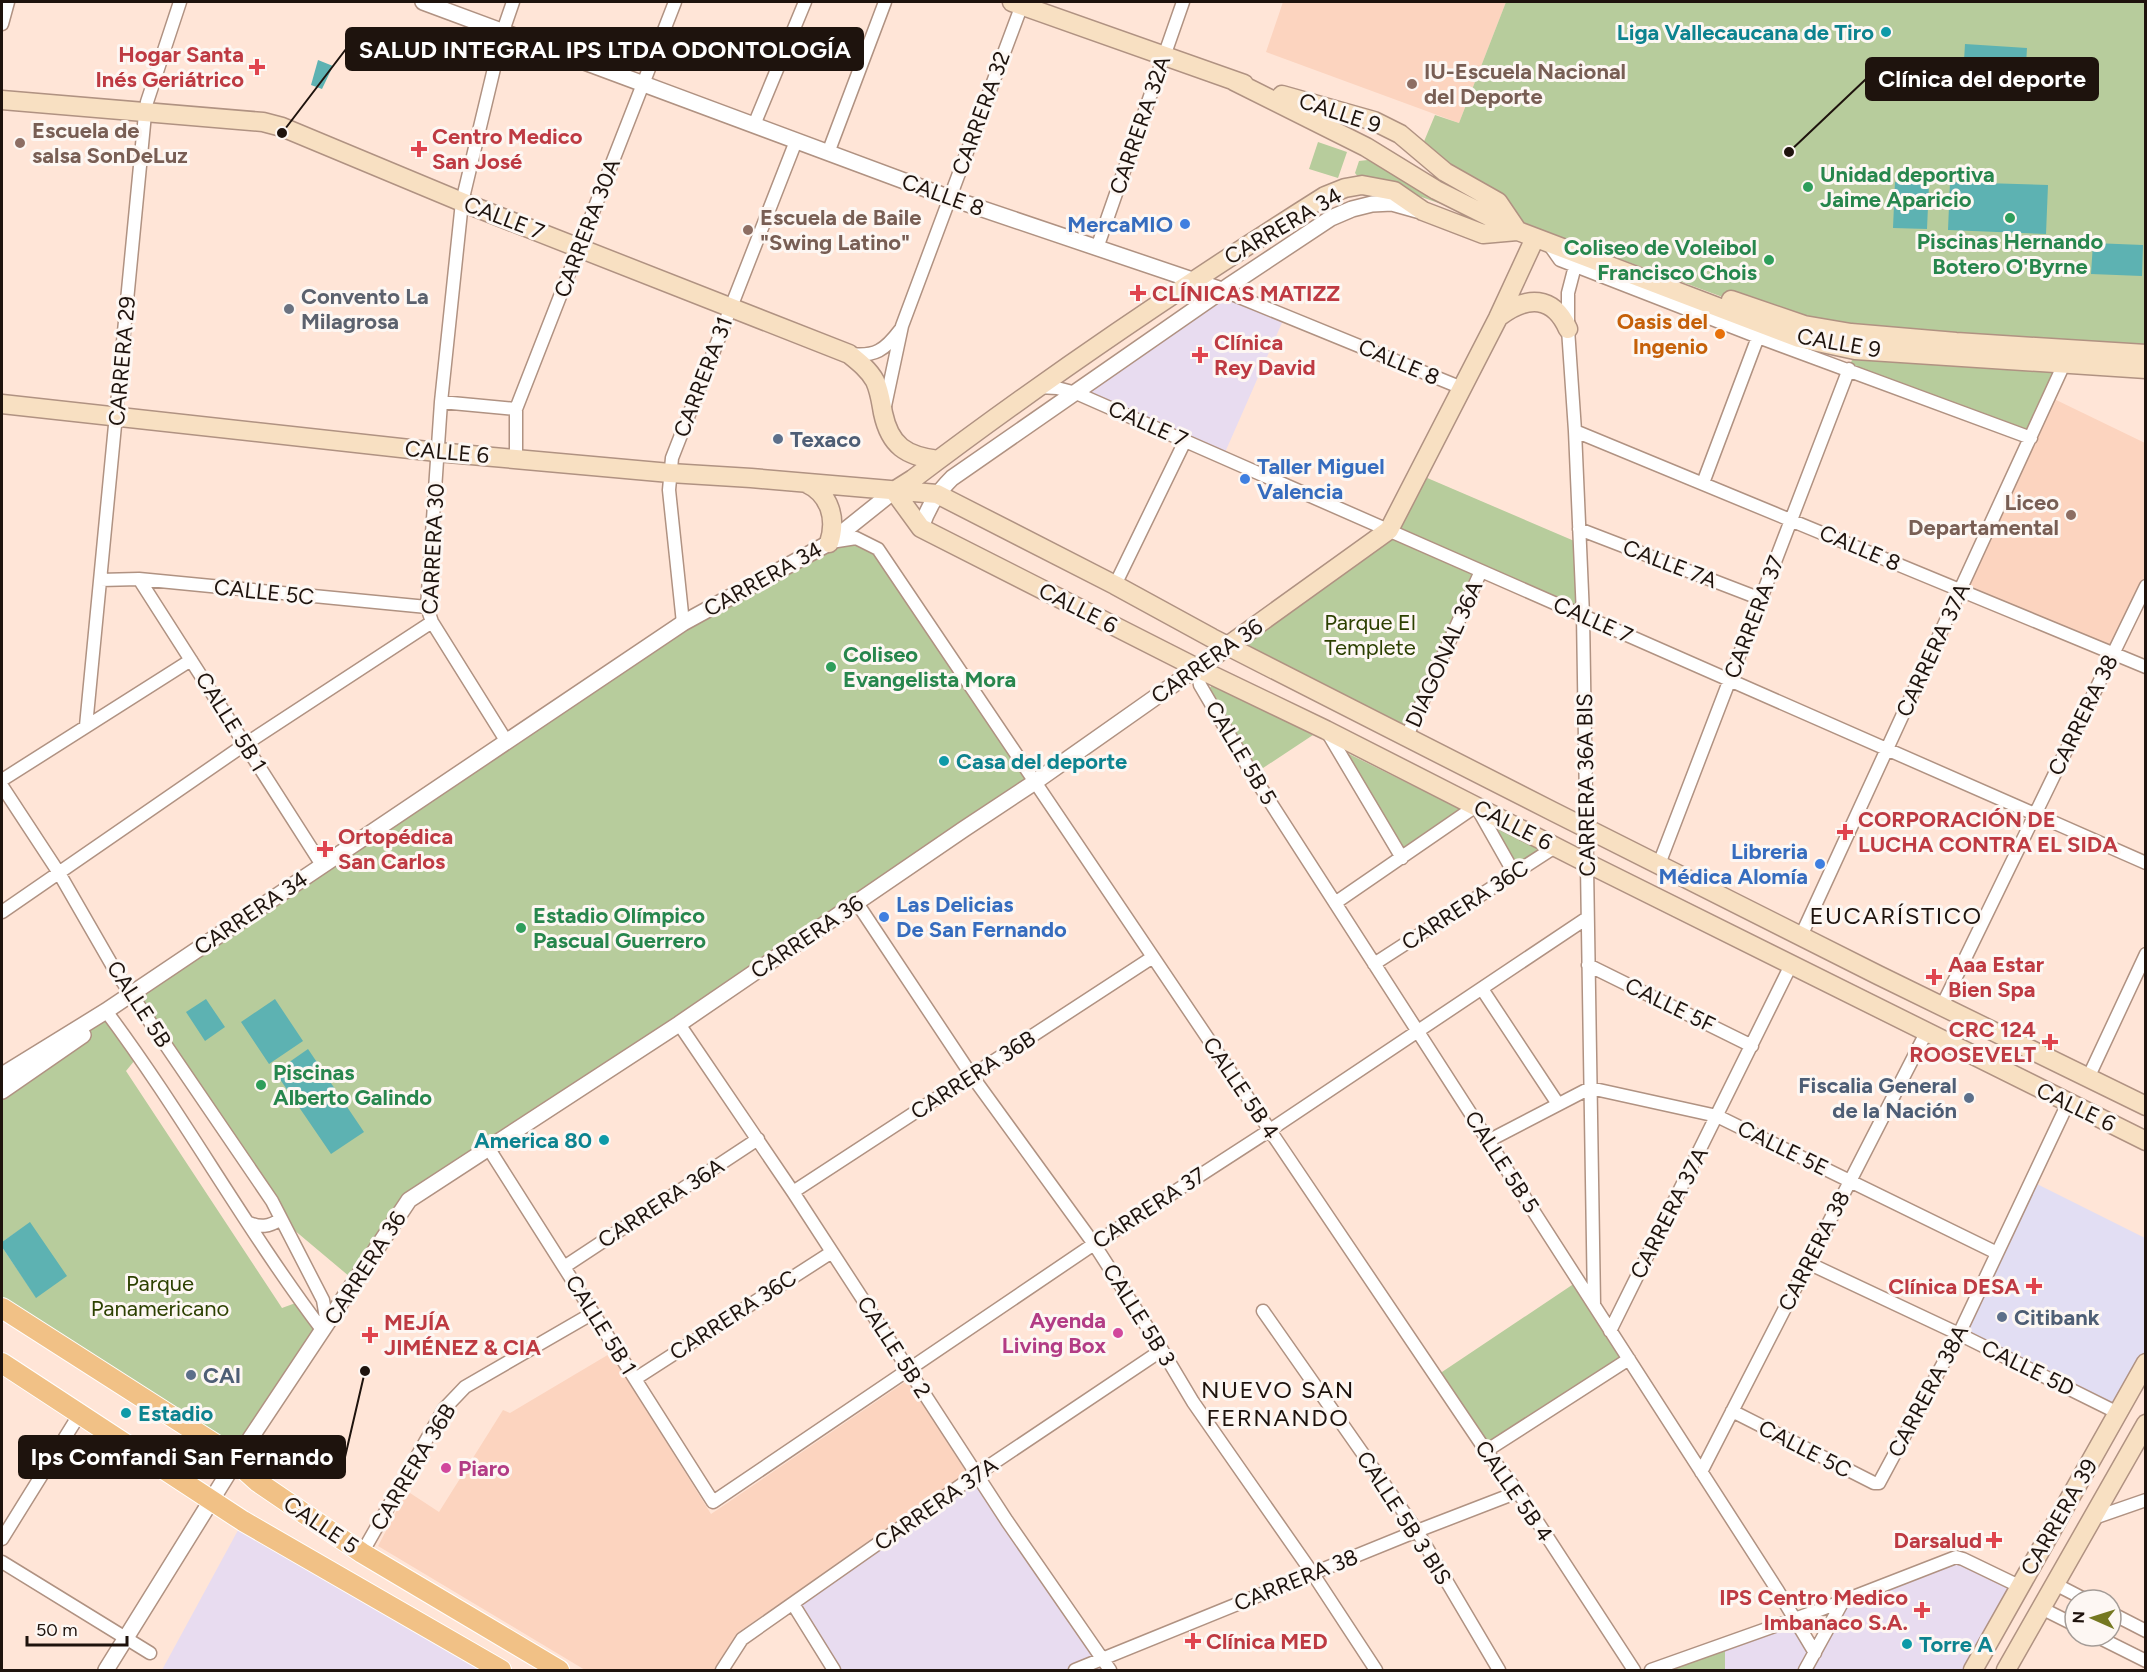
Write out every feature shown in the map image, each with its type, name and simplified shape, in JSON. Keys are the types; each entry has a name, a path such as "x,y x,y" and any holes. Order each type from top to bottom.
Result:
{"main road":[{"name":"CALLE 9","path":"1019,3 1234,81 1374,121 1400,134 1445,172 1498,202 1534,237 1566,239 1804,325 1851,333 1914,339 2145,354"},
{"name":"CALLE 9","path":"1234,81 1366,147 1436,190 1534,237 1799,338 1827,346 1855,350 2145,369"},
{"name":"CALLE 7","path":"2,100 145,114 263,122 282,127 462,202 849,354 869,372 874,380 887,429 897,445 917,458 938,460"},
{"name":"CARRERA 34","path":"894,491 1192,280 1325,196 1345,188 1362,185 1394,191 1423,211 1483,234 1534,237"},
{"name":"CARRERA 36","path":"1197,668 1389,530 1498,318 1534,237"},
{"path":"1498,318 1520,303 1540,302 1558,312 1568,329"},
{"path":"1914,339 1928,355"},
{"name":"CALLE 6","path":"2,404 437,452 937,494 1116,585 1228,646 1586,828 2145,1107"},
{"path":"806,483 816,488 830,508 833,532 829,543"},
{"name":"CALLE 6","path":"894,491 921,528 2145,1141"},
{"path":"1827,983 1878,975"},
{"path":"1978,1025 2001,1070"},
{"name":"CALLE 5","path":"2,1308 218,1446 258,1482 362,1553 559,1671"},
{"name":"CARRERA 39","path":"1973,1671 2145,1363"},
{"name":"CALLE 5","path":"2,1364 243,1521 501,1671"},
{"name":"CARRERA 39","path":"2006,1671 2145,1425"}],"street":[{"path":"2,24 8,2"},
{"name":"CARRERA 29","path":"86,726 145,114 180,2"},
{"name":"CALLE 8","path":"423,2 950,198 1222,291 1462,388"},
{"name":"CARRERA 30","path":"2,912 244,745 432,622 427,608 437,452 462,202 503,31 513,2"},
{"name":"CARRERA 30A","path":"516,458 516,408 643,83 672,2"},
{"path":"754,125 805,2"},
{"path":"828,153 885,2"},
{"name":"CARRERA 32A","path":"1097,248 1183,2"},
{"name":"CARRERA 32","path":"883,415 902,326 1019,3"},
{"name":"CARRERA 31","path":"683,623 669,490 672,458 796,141"},
{"name":"CARRERA 34","path":"921,528 927,511 937,494 952,478 1331,218 1352,208 1372,204 1392,203 1423,211"},
{"name":"CALLE 9","path":"1534,237 1560,260 1758,337 2031,438"},
{"name":"CARRERA 36A BIS","path":"1575,266 1568,293 1568,329 1583,615 1594,1306"},
{"name":"CARRERA 32","path":"849,354 865,356 877,352 887,346 902,326"},
{"path":"1703,483 1758,337"},
{"name":"CARRERA 37A","path":"1801,936 2064,364"},
{"name":"CARRERA 37","path":"1659,864 1849,369"},
{"name":"CALLE 7","path":"1038,387 1057,388 1076,393 2145,863"},
{"path":"441,402 516,408"},
{"name":"CALLE 8","path":"1575,431 2145,667"},
{"path":"1116,585 1185,441"},
{"name":"CARRERA 34","path":"2,1075 106,1011 683,623 829,543 894,491"},
{"name":"CALLE 7A","path":"1579,529 1761,599"},
{"name":"CALLE 5B 4","path":"829,543 856,538 878,549 1486,1451 1518,1492 1634,1671"},
{"name":"DIAGONAL 36A","path":"1407,736 1481,571"},
{"name":"CALLE 5C","path":"100,580 139,579 427,608"},
{"name":"CALLE 5B 1","path":"139,579 322,865"},
{"name":"CARRERA 38","path":"1942,1006 2145,586"},
{"path":"432,622 507,742"},
{"path":"2,780 191,660"},
{"name":"CARRERA 36","path":"106,1671 235,1462 409,1200 857,903 1197,668"},
{"name":"CALLE 5B 5","path":"1197,668 1200,685 1254,777 1796,1618 1815,1653"},
{"path":"1326,730 1402,858"},
{"name":"CALLE 5B","path":"2,786 59,873 130,994 272,1201 323,1300 325,1327"},
{"path":"1335,903 1476,806 1515,873"},
{"name":"CARRERA 36C","path":"1374,963 1555,847"},
{"name":"CALLE 5B 3","path":"857,903 972,1076 1094,1244 1193,1402 1376,1671"},
{"name":"CARRERA 37","path":"713,1502 1094,1244 1270,1130 1587,918"},
{"path":"2088,1078 2145,954"},
{"name":"CARRERA 36B","path":"793,1192 1153,957"},
{"name":"CALLE 5F","path":"1588,965 1752,1046"},
{"name":"CARRERA 37A","path":"1610,1331 1791,965"},
{"path":"1482,988 1557,1104"},
{"name":"CARRERA 34","path":"2,1091 88,1031 106,1011"},
{"name":"CALLE 5B","path":"106,1011 139,1055 247,1222 325,1327"},
{"name":"CALLE 5B 2","path":"679,1023 1110,1671"},
{"name":"CARRERA 38","path":"1701,1472 1927,1031"},
{"path":"1488,1141 1590,1088"},
{"name":"CALLE 5E","path":"1590,1088 1717,1116 1997,1253"},
{"name":"CARRERA 38A","path":"1879,1483 1959,1334 2068,1103"},
{"name":"CARRERA 36A","path":"564,1267 758,1139"},
{"name":"CALLE 5B 1","path":"489,1149 713,1502"},
{"path":"247,1222 261,1226 280,1219"},
{"name":"CARRERA 36C","path":"635,1379 832,1252"},
{"name":"CALLE 5D","path":"1808,1263 1959,1334 2118,1413"},
{"name":"CALLE 5B 3 BIS","path":"1263,1311 1417,1531 1499,1671"},
{"name":"CARRERA 36B","path":"362,1553 444,1409 465,1387 593,1312"},
{"name":"CARRERA 37A","path":"722,1671 742,1639 977,1474 1162,1350"},
{"path":"1486,1451 1629,1359"},
{"name":"CALLE 5C","path":"1732,1411 1845,1469 1874,1483 1879,1483"},
{"path":"2,1539 79,1414"},
{"name":"CARRERA 38","path":"1075,1671 1518,1492"},
{"path":"2091,1519 2145,1500"},
{"path":"1651,1671 1956,1557 1963,1558 2019,1586"},
{"path":"2,1562 150,1653"},
{"path":"2055,1584 2063,1588"},
{"path":"1805,1671 1843,1601"},
{"path":"793,1604 834,1671"},
{"path":"2041,1608 2063,1619"},
{"path":"2123,1619 2145,1631"},
{"path":"2120,1648 2145,1661"}],"shaded area":[{"name":"IU-Escuela Nacional del Deporte","path":"1283,2 1506,2 1459,123 1266,52"},
{"name":"Clínica Rey David","path":"1222,290 1285,316 1223,457 1076,393"},
{"name":"Liceo Departamental","path":"2050,397 2145,443 2145,586 2113,653 1961,590"},
{"path":"2031,1181 2145,1238 2145,1363 2118,1413 1959,1334"},
{"path":"611,1353 711,1514 908,1380 968,1474 737,1633 714,1670 585,1670 378,1546 407,1491 439,1512 503,1410 510,1413"},
{"path":"977,1474 1110,1670 834,1670 793,1604"},
{"path":"243,1521 501,1670 162,1670"},
{"name":"IPS Centro Medico Imbanaco S.A.","path":"1956,1557 2019,1586 1973,1670 1725,1670 1725,1642 1796,1618 1815,1652 1843,1601"}],"green space":[{"name":"Unidad deportiva Jaime Aparicio","path":"1506,2 2145,2 2145,354 1956,342 1763,312 1566,239 1548,243 1420,151 1435,115 1459,123"},
{"path":"1318,142 1347,152 1338,178 1309,169"},
{"path":"1368,160 1455,209 1377,181 1359,178 1355,173 1359,161"},
{"path":"1855,350 2064,364 2031,438 1849,369"},
{"name":"Parque El Templete","path":"1418,474 1579,543 1583,615 1482,571 1407,736 1243,653 1240,639 1389,530"},
{"path":"844,539 878,549 1035,782 409,1200 356,1282 281,1219 130,994 683,623"},
{"path":"1213,684 1313,735 1254,774 1208,690"},
{"path":"1347,753 1460,809 1402,855"},
{"path":"1490,822 1546,852 1515,870"},
{"name":"Parque Panamericano","path":"106,1011 139,1055 126,1071 282,1308 301,1301 323,1331 235,1462 2,1308 2,1247 36,1297 30,1223 2,1242 2,1091 88,1031"},
{"path":"1578,1281 1629,1359 1486,1451 1436,1376"},
{"path":"1725,1642 1725,1670 1651,1670"}],"water":[{"path":"1965,44 2027,48 2024,98 1962,94"},
{"path":"318,60 333,66 322,89 311,85"},
{"path":"1895,182 1929,184 1927,229 1893,228"},
{"path":"1950,182 2048,185 2046,234 1948,230"},
{"path":"2093,243 2143,245 2142,276 2091,274"},
{"path":"206,999 225,1027 205,1041 186,1012"},
{"path":"275,999 303,1041 269,1064 241,1022"},
{"path":"308,1049 364,1132 331,1154 275,1072"},
{"path":"30,1222 67,1276 36,1298 2,1247 2,1242"}],"place":[{"name":"Liga Vallecaucana de Tiro","path":"1886,32"},
{"name":"Hogar Santa Inés Geriátrico","path":"257,67"},
{"name":"IU-Escuela Nacional del Deporte","path":"1412,84"},
{"name":"SALUD INTEGRAL IPS LTDA ODONTOLOGÍA","path":"282,133"},
{"name":"Escuela de salsa SonDeLuz","path":"20,143"},
{"name":"Centro Medico San José","path":"419,149"},
{"name":"Clínica del deporte","path":"1789,152"},
{"name":"Unidad deportiva Jaime Aparicio","path":"1808,187"},
{"name":"Piscinas Hernando Botero O'Byrne","path":"2010,218"},
{"name":"MercaMIO","path":"1185,224"},
{"name":"Escuela de Baile \"Swing Latino\"","path":"748,230"},
{"name":"Coliseo de Voleibol Francisco Chois","path":"1769,260"},
{"name":"CLÍNICAS MATIZZ","path":"1138,293"},
{"name":"Convento La Milagrosa","path":"289,309"},
{"name":"Oasis del Ingenio","path":"1720,334"},
{"name":"Clínica Rey David","path":"1200,355"},
{"name":"Texaco","path":"778,439"},
{"name":"Taller Miguel Valencia","path":"1245,479"},
{"name":"Liceo Departamental","path":"2071,515"},
{"name":"Coliseo Evangelista Mora","path":"831,667"},
{"name":"Casa del deporte","path":"944,761"},
{"name":"CORPORACIÓN DE LUCHA CONTRA EL SIDA","path":"1845,832"},
{"name":"Ortopédica San Carlos","path":"325,849"},
{"name":"Libreria Médica Alomía","path":"1820,864"},
{"name":"Las Delicias De San Fernando","path":"884,917"},
{"name":"Estadio Olímpico Pascual Guerrero","path":"521,928"},
{"name":"Aaa Estar Bien Spa","path":"1934,977"},
{"name":"CRC 124 ROOSEVELT","path":"2050,1042"},
{"name":"Piscinas Alberto Galindo","path":"261,1085"},
{"name":"Fiscalia General de la Nación","path":"1969,1098"},
{"name":"America 80","path":"604,1140"},
{"name":"Clínica DESA","path":"2034,1286"},
{"name":"Citibank","path":"2002,1317"},
{"name":"Ayenda Living Box","path":"1118,1333"},
{"name":"MEJÍA JIMÉNEZ & CIA","path":"370,1335"},
{"name":"Ips Comfandi San Fernando","path":"365,1371"},
{"name":"CAI","path":"191,1375"},
{"name":"Estadio","path":"126,1413"},
{"name":"Piaro","path":"446,1468"},
{"name":"Darsalud","path":"1994,1540"},
{"name":"IPS Centro Medico Imbanaco S.A.","path":"1922,1610"},
{"name":"Clínica MED","path":"1193,1641"},
{"name":"Torre A","path":"1907,1644"}],"district":[{"name":"EUCARÍSTICO","path":"1896,915"},
{"name":"NUEVO SAN FERNANDO","path":"1278,1403"}]}
